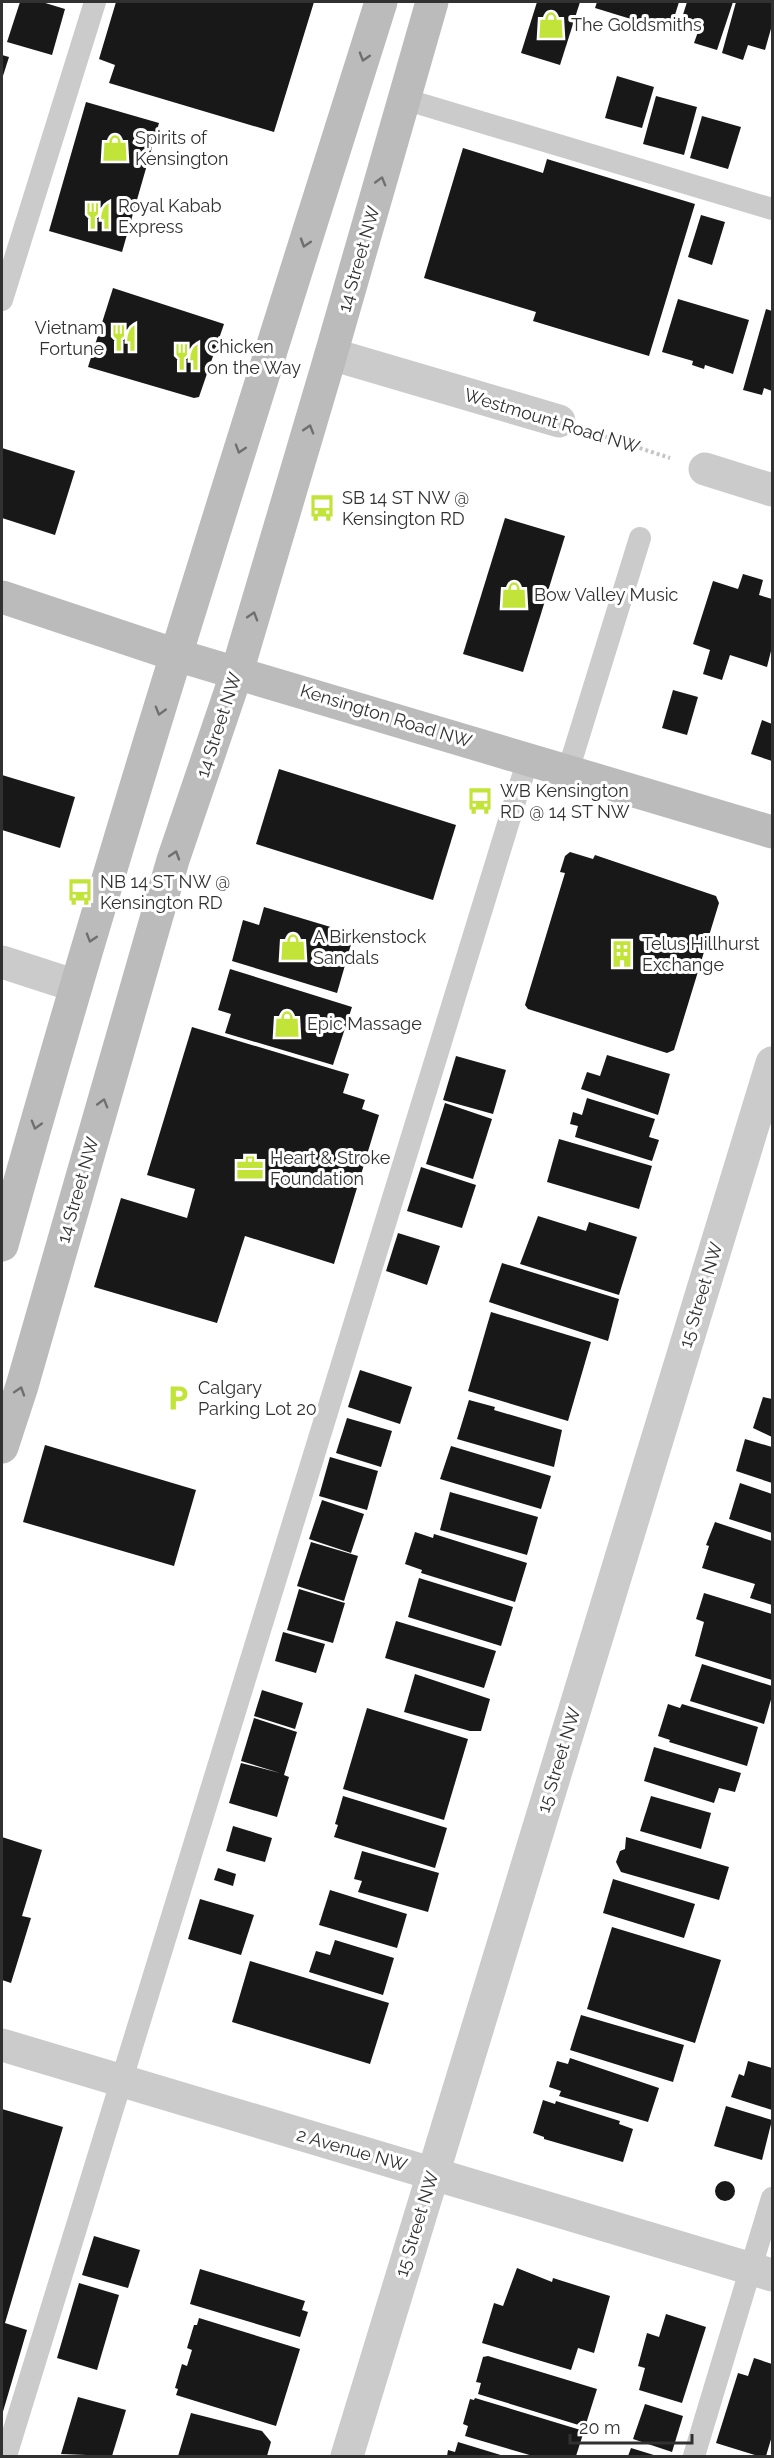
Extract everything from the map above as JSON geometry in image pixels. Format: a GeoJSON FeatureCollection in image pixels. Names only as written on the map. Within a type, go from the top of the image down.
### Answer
{"type":"FeatureCollection","features":[{"type":"Feature","properties":{"kind":"main road"},"geometry":{"type":"LineString","coordinates":[[2,1245],[76,986],[381,2]]}},
{"type":"Feature","properties":{"kind":"main road","name":"14 Street NW"},"geometry":{"type":"LineString","coordinates":[[2,1447],[22,1386],[173,860],[237,672],[332,354],[432,2]]}},
{"type":"Feature","properties":{"kind":"main road","name":"Kensington Road NW"},"geometry":{"type":"LineString","coordinates":[[2,597],[177,655],[772,832]]}},
{"type":"Feature","properties":{"kind":"street","name":"Westmount Road NW"},"geometry":{"type":"LineString","coordinates":[[332,354],[559,421]]}},
{"type":"Feature","properties":{"kind":"street"},"geometry":{"type":"LineString","coordinates":[[705,469],[772,490]]}},
{"type":"Feature","properties":{"kind":"street"},"geometry":{"type":"LineString","coordinates":[[2,962],[76,986]]}},
{"type":"Feature","properties":{"kind":"street","name":"15 Street NW"},"geometry":{"type":"LineString","coordinates":[[347,2457],[772,1063]]}},
{"type":"Feature","properties":{"kind":"street","name":"2 Avenue NW"},"geometry":{"type":"LineString","coordinates":[[2,2045],[762,2272]]}},
{"type":"Feature","properties":{"kind":"lane"},"geometry":{"type":"LineString","coordinates":[[2,300],[95,2]]}},
{"type":"Feature","properties":{"kind":"lane"},"geometry":{"type":"LineString","coordinates":[[404,99],[772,209]]}},
{"type":"Feature","properties":{"kind":"lane"},"geometry":{"type":"LineString","coordinates":[[568,771],[640,538]]}},
{"type":"Feature","properties":{"kind":"lane"},"geometry":{"type":"LineString","coordinates":[[6,2457],[528,759]]}},
{"type":"Feature","properties":{"kind":"lane"},"geometry":{"type":"LineString","coordinates":[[694,2457],[762,2272],[772,2198]]}},
{"type":"Feature","properties":{"kind":"path","name":"Westmount Road NW"},"geometry":{"type":"LineString","coordinates":[[559,421],[705,469]]}},
{"type":"Feature","properties":{"kind":"building"},"geometry":{"type":"Polygon","coordinates":[[[20,2],[42,2],[65,9],[52,55],[7,42],[20,2]]]}},
{"type":"Feature","properties":{"kind":"building"},"geometry":{"type":"Polygon","coordinates":[[[116,2],[314,2],[274,132],[109,83],[115,65],[99,59],[116,2]]]}},
{"type":"Feature","properties":{"kind":"building","name":"The Goldsmiths"},"geometry":{"type":"Polygon","coordinates":[[[537,2],[580,2],[560,65],[521,53],[537,2]]]}},
{"type":"Feature","properties":{"kind":"building"},"geometry":{"type":"Polygon","coordinates":[[[597,2],[679,2],[670,31],[595,8],[597,2]]]}},
{"type":"Feature","properties":{"kind":"building"},"geometry":{"type":"Polygon","coordinates":[[[687,2],[733,2],[717,50],[694,43],[699,29],[680,24],[687,2]]]}},
{"type":"Feature","properties":{"kind":"building"},"geometry":{"type":"Polygon","coordinates":[[[736,2],[772,2],[772,25],[765,50],[748,45],[743,60],[722,53],[736,2]]]}},
{"type":"Feature","properties":{"kind":"building"},"geometry":{"type":"Polygon","coordinates":[[[2,55],[9,57],[2,79],[2,55]]]}},
{"type":"Feature","properties":{"kind":"building"},"geometry":{"type":"Polygon","coordinates":[[[617,76],[654,87],[642,128],[605,118],[617,76]]]}},
{"type":"Feature","properties":{"kind":"building"},"geometry":{"type":"Polygon","coordinates":[[[656,96],[697,107],[684,155],[643,144],[656,96]]]}},
{"type":"Feature","properties":{"kind":"building"},"geometry":{"type":"Polygon","coordinates":[[[86,102],[159,123],[122,252],[49,231],[86,102]]]}},
{"type":"Feature","properties":{"kind":"building"},"geometry":{"type":"Polygon","coordinates":[[[702,116],[741,127],[728,169],[690,158],[702,116]]]}},
{"type":"Feature","properties":{"kind":"building"},"geometry":{"type":"Polygon","coordinates":[[[463,148],[543,173],[547,159],[695,204],[649,356],[533,321],[536,312],[424,278],[463,148]]]}},
{"type":"Feature","properties":{"kind":"building"},"geometry":{"type":"Polygon","coordinates":[[[701,215],[725,222],[712,265],[688,257],[701,215]]]}},
{"type":"Feature","properties":{"kind":"building"},"geometry":{"type":"Polygon","coordinates":[[[113,288],[224,324],[199,397],[194,398],[88,367],[113,288]]]}},
{"type":"Feature","properties":{"kind":"building"},"geometry":{"type":"Polygon","coordinates":[[[678,299],[749,320],[733,374],[705,365],[704,369],[692,365],[693,361],[662,352],[678,299]]]}},
{"type":"Feature","properties":{"kind":"building"},"geometry":{"type":"Polygon","coordinates":[[[766,309],[772,311],[772,391],[764,388],[762,395],[743,390],[766,309]]]}},
{"type":"Feature","properties":{"kind":"building"},"geometry":{"type":"Polygon","coordinates":[[[2,448],[75,471],[55,535],[2,518],[2,448]]]}},
{"type":"Feature","properties":{"kind":"building","name":"Bow Valley Music"},"geometry":{"type":"Polygon","coordinates":[[[505,518],[565,536],[523,672],[463,654],[505,518]]]}},
{"type":"Feature","properties":{"kind":"building"},"geometry":{"type":"Polygon","coordinates":[[[743,574],[763,580],[759,595],[772,599],[772,647],[767,667],[730,655],[722,680],[703,674],[710,650],[693,644],[713,581],[738,589],[743,574]]]}},
{"type":"Feature","properties":{"kind":"building"},"geometry":{"type":"Polygon","coordinates":[[[673,690],[698,697],[687,735],[662,728],[673,690]]]}},
{"type":"Feature","properties":{"kind":"building"},"geometry":{"type":"Polygon","coordinates":[[[762,720],[772,724],[772,761],[751,754],[762,720]]]}},
{"type":"Feature","properties":{"kind":"building"},"geometry":{"type":"Polygon","coordinates":[[[279,769],[456,825],[433,900],[256,844],[279,769]]]}},
{"type":"Feature","properties":{"kind":"building"},"geometry":{"type":"Polygon","coordinates":[[[2,775],[75,797],[60,848],[2,830],[2,775]]]}},
{"type":"Feature","properties":{"kind":"building","name":"Telus Hillhurst Exchange"},"geometry":{"type":"Polygon","coordinates":[[[570,852],[593,859],[595,855],[716,896],[719,903],[674,1050],[667,1053],[528,1009],[525,1005],[565,873],[560,872],[565,856],[570,852]]]}},
{"type":"Feature","properties":{"kind":"building","name":"A Birkenstock Sandals"},"geometry":{"type":"Polygon","coordinates":[[[264,907],[354,934],[337,993],[232,961],[243,920],[259,925],[264,907]]]}},
{"type":"Feature","properties":{"kind":"building","name":"Epic Massage"},"geometry":{"type":"Polygon","coordinates":[[[230,969],[352,1007],[333,1065],[225,1033],[231,1014],[218,1010],[230,969]]]}},
{"type":"Feature","properties":{"kind":"building"},"geometry":{"type":"Polygon","coordinates":[[[192,1027],[349,1074],[343,1093],[365,1100],[362,1109],[379,1115],[334,1264],[245,1236],[217,1323],[94,1287],[121,1198],[187,1218],[195,1189],[147,1175],[192,1027]]]}},
{"type":"Feature","properties":{"kind":"building"},"geometry":{"type":"Polygon","coordinates":[[[607,1055],[670,1074],[658,1115],[581,1089],[587,1072],[600,1076],[607,1055]]]}},
{"type":"Feature","properties":{"kind":"building"},"geometry":{"type":"Polygon","coordinates":[[[456,1056],[506,1070],[493,1114],[443,1100],[456,1056]]]}},
{"type":"Feature","properties":{"kind":"building"},"geometry":{"type":"Polygon","coordinates":[[[587,1098],[655,1119],[649,1137],[659,1140],[652,1161],[575,1137],[578,1126],[570,1124],[573,1112],[582,1115],[587,1098]]]}},
{"type":"Feature","properties":{"kind":"building"},"geometry":{"type":"Polygon","coordinates":[[[445,1103],[492,1119],[473,1179],[426,1164],[445,1103]]]}},
{"type":"Feature","properties":{"kind":"building"},"geometry":{"type":"Polygon","coordinates":[[[559,1139],[652,1166],[639,1209],[547,1182],[559,1139]]]}},
{"type":"Feature","properties":{"kind":"building"},"geometry":{"type":"Polygon","coordinates":[[[421,1167],[476,1185],[462,1228],[407,1211],[421,1167]]]}},
{"type":"Feature","properties":{"kind":"building"},"geometry":{"type":"Polygon","coordinates":[[[538,1216],[586,1231],[589,1222],[637,1237],[619,1295],[520,1264],[538,1216]]]}},
{"type":"Feature","properties":{"kind":"building"},"geometry":{"type":"Polygon","coordinates":[[[398,1233],[440,1246],[427,1285],[386,1271],[398,1233]]]}},
{"type":"Feature","properties":{"kind":"building"},"geometry":{"type":"Polygon","coordinates":[[[502,1263],[619,1299],[608,1341],[489,1302],[502,1263]]]}},
{"type":"Feature","properties":{"kind":"building"},"geometry":{"type":"Polygon","coordinates":[[[491,1312],[591,1342],[568,1421],[468,1391],[491,1312]]]}},
{"type":"Feature","properties":{"kind":"building"},"geometry":{"type":"Polygon","coordinates":[[[360,1370],[412,1387],[400,1424],[348,1407],[360,1370]]]}},
{"type":"Feature","properties":{"kind":"building"},"geometry":{"type":"Polygon","coordinates":[[[763,1397],[772,1399],[772,1437],[753,1428],[763,1397]]]}},
{"type":"Feature","properties":{"kind":"building"},"geometry":{"type":"Polygon","coordinates":[[[469,1400],[495,1407],[494,1410],[562,1430],[554,1467],[457,1439],[469,1400]]]}},
{"type":"Feature","properties":{"kind":"building"},"geometry":{"type":"Polygon","coordinates":[[[347,1418],[392,1431],[381,1467],[336,1453],[347,1418]]]}},
{"type":"Feature","properties":{"kind":"building"},"geometry":{"type":"Polygon","coordinates":[[[745,1439],[772,1447],[772,1483],[736,1471],[745,1439]]]}},
{"type":"Feature","properties":{"kind":"building"},"geometry":{"type":"Polygon","coordinates":[[[45,1445],[196,1490],[174,1566],[23,1522],[45,1445]]]}},
{"type":"Feature","properties":{"kind":"building"},"geometry":{"type":"Polygon","coordinates":[[[451,1446],[551,1476],[541,1509],[440,1479],[451,1446]]]}},
{"type":"Feature","properties":{"kind":"building"},"geometry":{"type":"Polygon","coordinates":[[[330,1457],[378,1471],[367,1510],[319,1496],[330,1457]]]}},
{"type":"Feature","properties":{"kind":"building"},"geometry":{"type":"Polygon","coordinates":[[[740,1483],[772,1494],[772,1533],[729,1519],[740,1483]]]}},
{"type":"Feature","properties":{"kind":"building"},"geometry":{"type":"Polygon","coordinates":[[[450,1492],[538,1517],[527,1555],[440,1530],[450,1492]]]}},
{"type":"Feature","properties":{"kind":"building"},"geometry":{"type":"Polygon","coordinates":[[[322,1500],[364,1514],[351,1553],[309,1539],[322,1500]]]}},
{"type":"Feature","properties":{"kind":"building"},"geometry":{"type":"Polygon","coordinates":[[[715,1522],[772,1541],[772,1605],[750,1598],[755,1584],[702,1568],[709,1546],[706,1545],[715,1522]]]}},
{"type":"Feature","properties":{"kind":"building"},"geometry":{"type":"Polygon","coordinates":[[[415,1532],[433,1538],[434,1534],[527,1563],[515,1602],[421,1573],[422,1570],[405,1564],[415,1532]]]}},
{"type":"Feature","properties":{"kind":"building"},"geometry":{"type":"Polygon","coordinates":[[[311,1542],[358,1556],[344,1601],[297,1586],[311,1542]]]}},
{"type":"Feature","properties":{"kind":"building"},"geometry":{"type":"Polygon","coordinates":[[[419,1578],[513,1607],[501,1646],[408,1617],[419,1578]]]}},
{"type":"Feature","properties":{"kind":"building"},"geometry":{"type":"Polygon","coordinates":[[[299,1589],[345,1603],[333,1643],[287,1630],[299,1589]]]}},
{"type":"Feature","properties":{"kind":"building"},"geometry":{"type":"Polygon","coordinates":[[[704,1593],[772,1614],[772,1680],[695,1656],[704,1622],[696,1619],[704,1593]]]}},
{"type":"Feature","properties":{"kind":"building"},"geometry":{"type":"Polygon","coordinates":[[[396,1621],[496,1651],[484,1688],[385,1658],[396,1621]]]}},
{"type":"Feature","properties":{"kind":"building"},"geometry":{"type":"Polygon","coordinates":[[[283,1632],[325,1644],[316,1673],[275,1661],[283,1632]]]}},
{"type":"Feature","properties":{"kind":"building"},"geometry":{"type":"Polygon","coordinates":[[[702,1664],[772,1686],[772,1696],[764,1724],[690,1701],[702,1664]]]}},
{"type":"Feature","properties":{"kind":"building"},"geometry":{"type":"Polygon","coordinates":[[[415,1674],[490,1699],[481,1731],[470,1731],[404,1712],[415,1674]]]}},
{"type":"Feature","properties":{"kind":"building"},"geometry":{"type":"Polygon","coordinates":[[[262,1690],[303,1703],[295,1729],[254,1716],[262,1690]]]}},
{"type":"Feature","properties":{"kind":"building"},"geometry":{"type":"Polygon","coordinates":[[[668,1704],[680,1708],[682,1704],[758,1727],[747,1766],[669,1742],[670,1740],[658,1736],[668,1704]]]}},
{"type":"Feature","properties":{"kind":"building"},"geometry":{"type":"Polygon","coordinates":[[[367,1708],[468,1739],[444,1820],[343,1789],[367,1708]]]}},
{"type":"Feature","properties":{"kind":"building"},"geometry":{"type":"Polygon","coordinates":[[[254,1718],[297,1732],[284,1775],[289,1777],[277,1817],[229,1803],[241,1763],[280,1773],[241,1761],[254,1718]]]}},
{"type":"Feature","properties":{"kind":"building"},"geometry":{"type":"Polygon","coordinates":[[[654,1747],[741,1773],[735,1792],[719,1788],[714,1803],[644,1781],[654,1747]]]}},
{"type":"Feature","properties":{"kind":"building"},"geometry":{"type":"Polygon","coordinates":[[[343,1796],[447,1828],[435,1868],[334,1837],[338,1825],[335,1824],[343,1796]]]}},
{"type":"Feature","properties":{"kind":"building"},"geometry":{"type":"Polygon","coordinates":[[[651,1796],[711,1813],[701,1849],[640,1831],[651,1796]]]}},
{"type":"Feature","properties":{"kind":"building"},"geometry":{"type":"Polygon","coordinates":[[[233,1826],[272,1838],[265,1862],[226,1851],[233,1826]]]}},
{"type":"Feature","properties":{"kind":"building"},"geometry":{"type":"Polygon","coordinates":[[[2,1837],[42,1850],[22,1916],[31,1918],[11,1983],[2,1980],[2,1837]]]}},
{"type":"Feature","properties":{"kind":"building"},"geometry":{"type":"Polygon","coordinates":[[[626,1837],[729,1867],[719,1900],[621,1872],[616,1862],[620,1851],[625,1849],[626,1837]]]}},
{"type":"Feature","properties":{"kind":"building"},"geometry":{"type":"Polygon","coordinates":[[[362,1851],[439,1873],[428,1912],[358,1892],[362,1881],[354,1879],[362,1851]]]}},
{"type":"Feature","properties":{"kind":"building"},"geometry":{"type":"Polygon","coordinates":[[[218,1868],[236,1874],[233,1886],[214,1880],[218,1868]]]}},
{"type":"Feature","properties":{"kind":"building"},"geometry":{"type":"Polygon","coordinates":[[[613,1879],[695,1904],[684,1938],[603,1913],[613,1879]]]}},
{"type":"Feature","properties":{"kind":"building"},"geometry":{"type":"Polygon","coordinates":[[[330,1890],[407,1914],[397,1948],[319,1925],[330,1890]]]}},
{"type":"Feature","properties":{"kind":"building"},"geometry":{"type":"Polygon","coordinates":[[[200,1899],[254,1915],[241,1955],[188,1939],[200,1899]]]}},
{"type":"Feature","properties":{"kind":"building"},"geometry":{"type":"Polygon","coordinates":[[[612,1927],[721,1960],[695,2043],[587,2009],[612,1927]]]}},
{"type":"Feature","properties":{"kind":"building"},"geometry":{"type":"Polygon","coordinates":[[[335,1940],[394,1958],[383,1995],[309,1972],[316,1951],[330,1955],[335,1940]]]}},
{"type":"Feature","properties":{"kind":"building"},"geometry":{"type":"Polygon","coordinates":[[[250,1961],[389,2003],[370,2064],[232,2022],[250,1961]]]}},
{"type":"Feature","properties":{"kind":"building"},"geometry":{"type":"Polygon","coordinates":[[[581,2015],[684,2045],[673,2082],[570,2050],[581,2015]]]}},
{"type":"Feature","properties":{"kind":"building"},"geometry":{"type":"Polygon","coordinates":[[[570,2058],[659,2088],[648,2122],[559,2096],[561,2091],[549,2087],[557,2061],[568,2064],[570,2058]]]}},
{"type":"Feature","properties":{"kind":"building"},"geometry":{"type":"Polygon","coordinates":[[[748,2061],[772,2068],[772,2110],[731,2097],[739,2074],[744,2076],[748,2061]]]}},
{"type":"Feature","properties":{"kind":"building"},"geometry":{"type":"Polygon","coordinates":[[[543,2100],[555,2104],[556,2101],[620,2121],[619,2124],[633,2129],[623,2162],[544,2139],[533,2133],[543,2100]]]}},
{"type":"Feature","properties":{"kind":"building"},"geometry":{"type":"Polygon","coordinates":[[[726,2106],[772,2120],[762,2160],[714,2146],[726,2106]]]}},
{"type":"Feature","properties":{"kind":"building"},"geometry":{"type":"Polygon","coordinates":[[[2,2109],[63,2127],[5,2323],[27,2330],[2,2415],[2,2109]]]}},
{"type":"Feature","properties":{"kind":"building"},"geometry":{"type":"Polygon","coordinates":[[[725,2181],[732,2184],[735,2191],[732,2198],[725,2201],[718,2198],[715,2191],[718,2184],[725,2181]]]}},
{"type":"Feature","properties":{"kind":"building"},"geometry":{"type":"Polygon","coordinates":[[[94,2236],[140,2250],[128,2288],[82,2275],[94,2236]]]}},
{"type":"Feature","properties":{"kind":"building"},"geometry":{"type":"Polygon","coordinates":[[[517,2268],[552,2282],[553,2278],[610,2296],[594,2353],[578,2348],[571,2370],[482,2343],[494,2303],[503,2306],[517,2268]]]}},
{"type":"Feature","properties":{"kind":"building"},"geometry":{"type":"Polygon","coordinates":[[[200,2269],[305,2301],[302,2310],[308,2312],[300,2337],[190,2304],[200,2269]]]}},
{"type":"Feature","properties":{"kind":"building"},"geometry":{"type":"Polygon","coordinates":[[[79,2283],[119,2295],[97,2370],[57,2358],[79,2283]]]}},
{"type":"Feature","properties":{"kind":"building"},"geometry":{"type":"Polygon","coordinates":[[[666,2314],[706,2327],[682,2403],[639,2390],[645,2368],[638,2366],[647,2333],[659,2337],[666,2314]]]}},
{"type":"Feature","properties":{"kind":"building"},"geometry":{"type":"Polygon","coordinates":[[[199,2318],[300,2349],[276,2426],[176,2395],[178,2389],[175,2388],[182,2364],[187,2366],[192,2350],[187,2348],[194,2325],[197,2325],[199,2318]]]}},
{"type":"Feature","properties":{"kind":"building"},"geometry":{"type":"Polygon","coordinates":[[[488,2356],[597,2389],[585,2427],[478,2394],[481,2383],[476,2382],[483,2357],[488,2356]]]}},
{"type":"Feature","properties":{"kind":"building"},"geometry":{"type":"Polygon","coordinates":[[[754,2358],[772,2364],[772,2436],[766,2456],[758,2456],[716,2443],[738,2373],[748,2376],[754,2358]]]}},
{"type":"Feature","properties":{"kind":"building"},"geometry":{"type":"Polygon","coordinates":[[[78,2397],[126,2410],[112,2456],[61,2454],[78,2397]]]}},
{"type":"Feature","properties":{"kind":"building"},"geometry":{"type":"Polygon","coordinates":[[[475,2398],[584,2431],[576,2456],[533,2456],[465,2436],[468,2426],[463,2424],[470,2399],[475,2398]]]}},
{"type":"Feature","properties":{"kind":"building"},"geometry":{"type":"Polygon","coordinates":[[[645,2404],[683,2416],[672,2452],[633,2439],[645,2404]]]}},
{"type":"Feature","properties":{"kind":"building"},"geometry":{"type":"Polygon","coordinates":[[[191,2413],[262,2431],[271,2442],[267,2456],[178,2456],[191,2413]]]}},
{"type":"Feature","properties":{"kind":"building"},"geometry":{"type":"Polygon","coordinates":[[[458,2442],[504,2456],[447,2456],[448,2450],[455,2452],[458,2442]]]}},
{"type":"Feature","properties":{"kind":"building"},"geometry":{"type":"Polygon","coordinates":[[[631,2448],[657,2456],[628,2456],[631,2448]]]}},
{"type":"Feature","properties":{"kind":"place","name":"The Goldsmiths"},"geometry":{"type":"Point","coordinates":[551,25]}},
{"type":"Feature","properties":{"kind":"place","name":"Spirits of Kensington"},"geometry":{"type":"Point","coordinates":[115,148]}},
{"type":"Feature","properties":{"kind":"place","name":"Royal Kabab Express"},"geometry":{"type":"Point","coordinates":[98,216]}},
{"type":"Feature","properties":{"kind":"place","name":"Vietnam Fortune"},"geometry":{"type":"Point","coordinates":[124,338]}},
{"type":"Feature","properties":{"kind":"place","name":"Chicken on the Way"},"geometry":{"type":"Point","coordinates":[187,357]}},
{"type":"Feature","properties":{"kind":"place","name":"SB 14 ST NW @ Kensington RD"},"geometry":{"type":"Point","coordinates":[322,508]}},
{"type":"Feature","properties":{"kind":"place","name":"Bow Valley Music"},"geometry":{"type":"Point","coordinates":[514,595]}},
{"type":"Feature","properties":{"kind":"place","name":"WB Kensington RD @ 14 ST NW"},"geometry":{"type":"Point","coordinates":[480,801]}},
{"type":"Feature","properties":{"kind":"place","name":"NB 14 ST NW @ Kensington RD"},"geometry":{"type":"Point","coordinates":[80,892]}},
{"type":"Feature","properties":{"kind":"place","name":"A Birkenstock Sandals"},"geometry":{"type":"Point","coordinates":[293,947]}},
{"type":"Feature","properties":{"kind":"place","name":"Telus Hillhurst Exchange"},"geometry":{"type":"Point","coordinates":[622,954]}},
{"type":"Feature","properties":{"kind":"place","name":"Epic Massage"},"geometry":{"type":"Point","coordinates":[287,1024]}},
{"type":"Feature","properties":{"kind":"place","name":"Heart & Stroke Foundation"},"geometry":{"type":"Point","coordinates":[250,1168]}},
{"type":"Feature","properties":{"kind":"place","name":"Calgary Parking Lot 20"},"geometry":{"type":"Point","coordinates":[178,1398]}}]}
